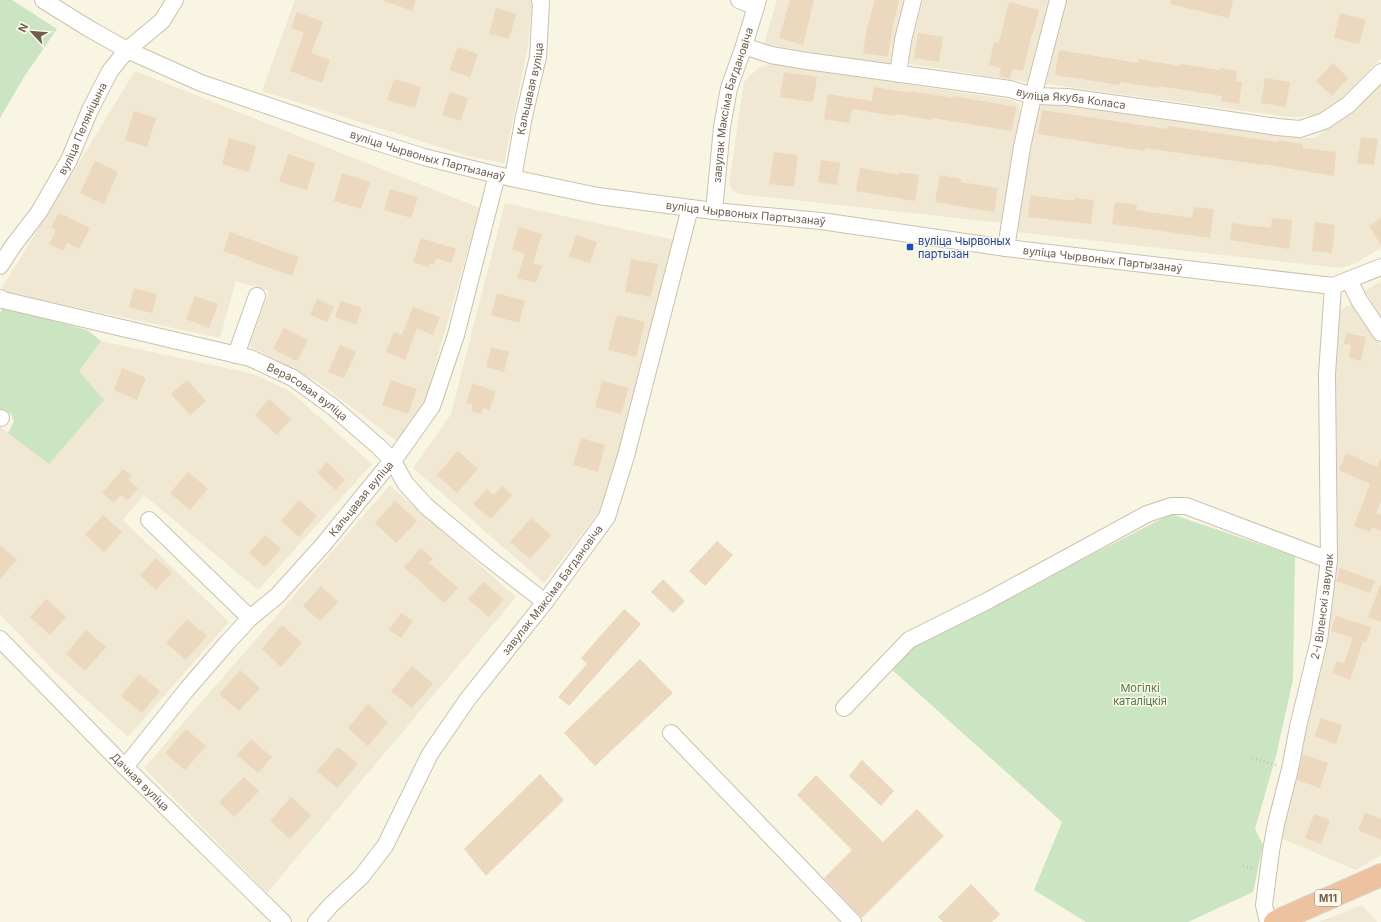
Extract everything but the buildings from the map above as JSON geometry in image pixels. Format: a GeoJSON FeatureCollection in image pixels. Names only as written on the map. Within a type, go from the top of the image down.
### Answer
{"type":"FeatureCollection","features":[{"type":"Feature","properties":{"kind":"highway","name":"М11"},"geometry":{"type":"LineString","coordinates":[[1275,922],[1381,874]]}},
{"type":"Feature","properties":{"kind":"street","name":"вуліца Чырвоных Партызанаў"},"geometry":{"type":"LineString","coordinates":[[43,0],[127,50],[201,83],[424,157],[497,175],[598,196],[714,211],[821,221],[1006,248],[1333,286],[1381,267]]}},
{"type":"Feature","properties":{"kind":"street","name":"вуліца Пеляніцына"},"geometry":{"type":"LineString","coordinates":[[0,266],[39,212],[69,160],[90,110],[110,71],[127,50],[162,21],[175,0]]}},
{"type":"Feature","properties":{"kind":"street","name":"Кальцавая вуліца"},"geometry":{"type":"LineString","coordinates":[[513,178],[524,116],[538,57],[540,0]]}},
{"type":"Feature","properties":{"kind":"street"},"geometry":{"type":"LineString","coordinates":[[739,0],[757,4]]}},
{"type":"Feature","properties":{"kind":"street"},"geometry":{"type":"LineString","coordinates":[[898,74],[903,40],[914,0]]}},
{"type":"Feature","properties":{"kind":"street"},"geometry":{"type":"LineString","coordinates":[[1006,248],[1022,148],[1033,96],[1058,0]]}},
{"type":"Feature","properties":{"kind":"street","name":"завулак Максіма Багдановіча"},"geometry":{"type":"LineString","coordinates":[[714,211],[722,127],[729,88],[757,4]]}},
{"type":"Feature","properties":{"kind":"street","name":"вуліца Якуба Коласа"},"geometry":{"type":"LineString","coordinates":[[744,46],[771,55],[1010,90],[1033,96],[1067,97],[1190,114],[1276,128],[1300,129],[1324,121],[1348,105],[1381,72]]}},
{"type":"Feature","properties":{"kind":"street","name":"Кальцавая вуліца"},"geometry":{"type":"LineString","coordinates":[[125,767],[188,688],[250,618],[277,596],[323,545],[393,461],[432,406],[456,336],[497,175]]}},
{"type":"Feature","properties":{"kind":"street","name":"завулак Максіма Багдановіча"},"geometry":{"type":"LineString","coordinates":[[316,922],[331,905],[361,877],[386,846],[430,754],[467,700],[544,602],[607,516],[626,456],[690,208]]}},
{"type":"Feature","properties":{"kind":"street"},"geometry":{"type":"LineString","coordinates":[[1349,280],[1359,300],[1381,334]]}},
{"type":"Feature","properties":{"kind":"street","name":"2-і Віленскі завулак"},"geometry":{"type":"LineString","coordinates":[[1268,922],[1264,906],[1271,851],[1298,727],[1320,640],[1329,560],[1326,374],[1333,286]]}},
{"type":"Feature","properties":{"kind":"street"},"geometry":{"type":"LineString","coordinates":[[236,355],[257,296]]}},
{"type":"Feature","properties":{"kind":"street","name":"Верасовая вуліца"},"geometry":{"type":"LineString","coordinates":[[2,299],[250,358],[293,378],[333,407],[379,447],[393,461],[405,483],[426,506],[544,602]]}},
{"type":"Feature","properties":{"kind":"street"},"geometry":{"type":"LineString","coordinates":[[844,708],[909,640],[989,600],[1147,514],[1172,506],[1186,506],[1329,560]]}},
{"type":"Feature","properties":{"kind":"street"},"geometry":{"type":"LineString","coordinates":[[149,520],[250,618]]}},
{"type":"Feature","properties":{"kind":"street","name":"Дачная вуліца"},"geometry":{"type":"LineString","coordinates":[[0,639],[125,767],[283,922]]}},
{"type":"Feature","properties":{"kind":"street"},"geometry":{"type":"LineString","coordinates":[[671,733],[853,922]]}},
{"type":"Feature","properties":{"kind":"path"},"geometry":{"type":"LineString","coordinates":[[1252,758],[1290,769]]}},
{"type":"Feature","properties":{"kind":"shaded area"},"geometry":{"type":"Polygon","coordinates":[[[295,0],[531,0],[532,4],[528,46],[504,163],[468,156],[262,91],[295,0]]]}},
{"type":"Feature","properties":{"kind":"shaded area"},"geometry":{"type":"Polygon","coordinates":[[[777,0],[906,0],[894,57],[891,64],[764,44],[777,0]]]}},
{"type":"Feature","properties":{"kind":"shaded area"},"geometry":{"type":"Polygon","coordinates":[[[923,0],[1050,0],[1027,82],[909,64],[910,48],[923,0]]]}},
{"type":"Feature","properties":{"kind":"shaded area"},"geometry":{"type":"Polygon","coordinates":[[[1066,0],[1381,0],[1381,58],[1339,102],[1325,112],[1309,116],[1289,117],[1046,84],[1066,0]]]}},
{"type":"Feature","properties":{"kind":"shaded area"},"geometry":{"type":"Polygon","coordinates":[[[770,64],[1013,100],[1020,105],[1020,117],[1002,223],[739,194],[732,190],[729,184],[744,82],[758,68],[770,64]]]}},
{"type":"Feature","properties":{"kind":"shaded area"},"geometry":{"type":"Polygon","coordinates":[[[135,71],[480,208],[422,411],[397,441],[319,383],[249,346],[269,291],[236,281],[220,338],[0,291],[135,71]]]}},
{"type":"Feature","properties":{"kind":"shaded area"},"geometry":{"type":"Polygon","coordinates":[[[1381,79],[1381,248],[1356,263],[1340,268],[1016,232],[1035,107],[1042,103],[1301,138],[1315,138],[1344,116],[1381,79]]]}},
{"type":"Feature","properties":{"kind":"shaded area"},"geometry":{"type":"Polygon","coordinates":[[[505,203],[675,240],[605,504],[544,583],[413,468],[451,414],[505,203]]]}},
{"type":"Feature","properties":{"kind":"shaded area"},"geometry":{"type":"Polygon","coordinates":[[[1381,281],[1381,317],[1365,291],[1381,281]]]}},
{"type":"Feature","properties":{"kind":"shaded area"},"geometry":{"type":"Polygon","coordinates":[[[1353,304],[1381,346],[1381,855],[1356,870],[1276,836],[1333,577],[1337,478],[1335,355],[1340,310],[1353,304]]]}},
{"type":"Feature","properties":{"kind":"shaded area"},"geometry":{"type":"Polygon","coordinates":[[[101,341],[254,374],[291,392],[372,464],[258,590],[144,495],[123,520],[229,622],[128,737],[52,669],[0,614],[0,427],[49,463],[79,371],[101,341]]]}},
{"type":"Feature","properties":{"kind":"shaded area"},"geometry":{"type":"Polygon","coordinates":[[[390,485],[516,597],[267,893],[144,768],[390,485]]]}},
{"type":"Feature","properties":{"kind":"shaded area"},"geometry":{"type":"Polygon","coordinates":[[[1362,905],[1377,922],[1319,922],[1362,905]]]}},
{"type":"Feature","properties":{"kind":"green space"},"geometry":{"type":"Polygon","coordinates":[[[0,0],[12,0],[57,29],[24,77],[0,118],[0,0]]]}},
{"type":"Feature","properties":{"kind":"green space"},"geometry":{"type":"Polygon","coordinates":[[[4,307],[87,330],[101,341],[79,371],[104,400],[49,464],[8,433],[14,421],[11,414],[0,409],[0,313],[4,307]]]}},
{"type":"Feature","properties":{"kind":"green space","name":"Могілкі каталіцкія"},"geometry":{"type":"Polygon","coordinates":[[[1171,514],[1295,556],[1293,680],[1276,756],[1255,829],[1263,845],[1253,892],[1188,922],[1086,922],[1034,890],[1062,822],[890,668],[911,647],[1171,514]]]}},
{"type":"Feature","properties":{"kind":"place","name":"вуліца Чырвоных партызан"},"geometry":{"type":"Point","coordinates":[910,247]}}]}
